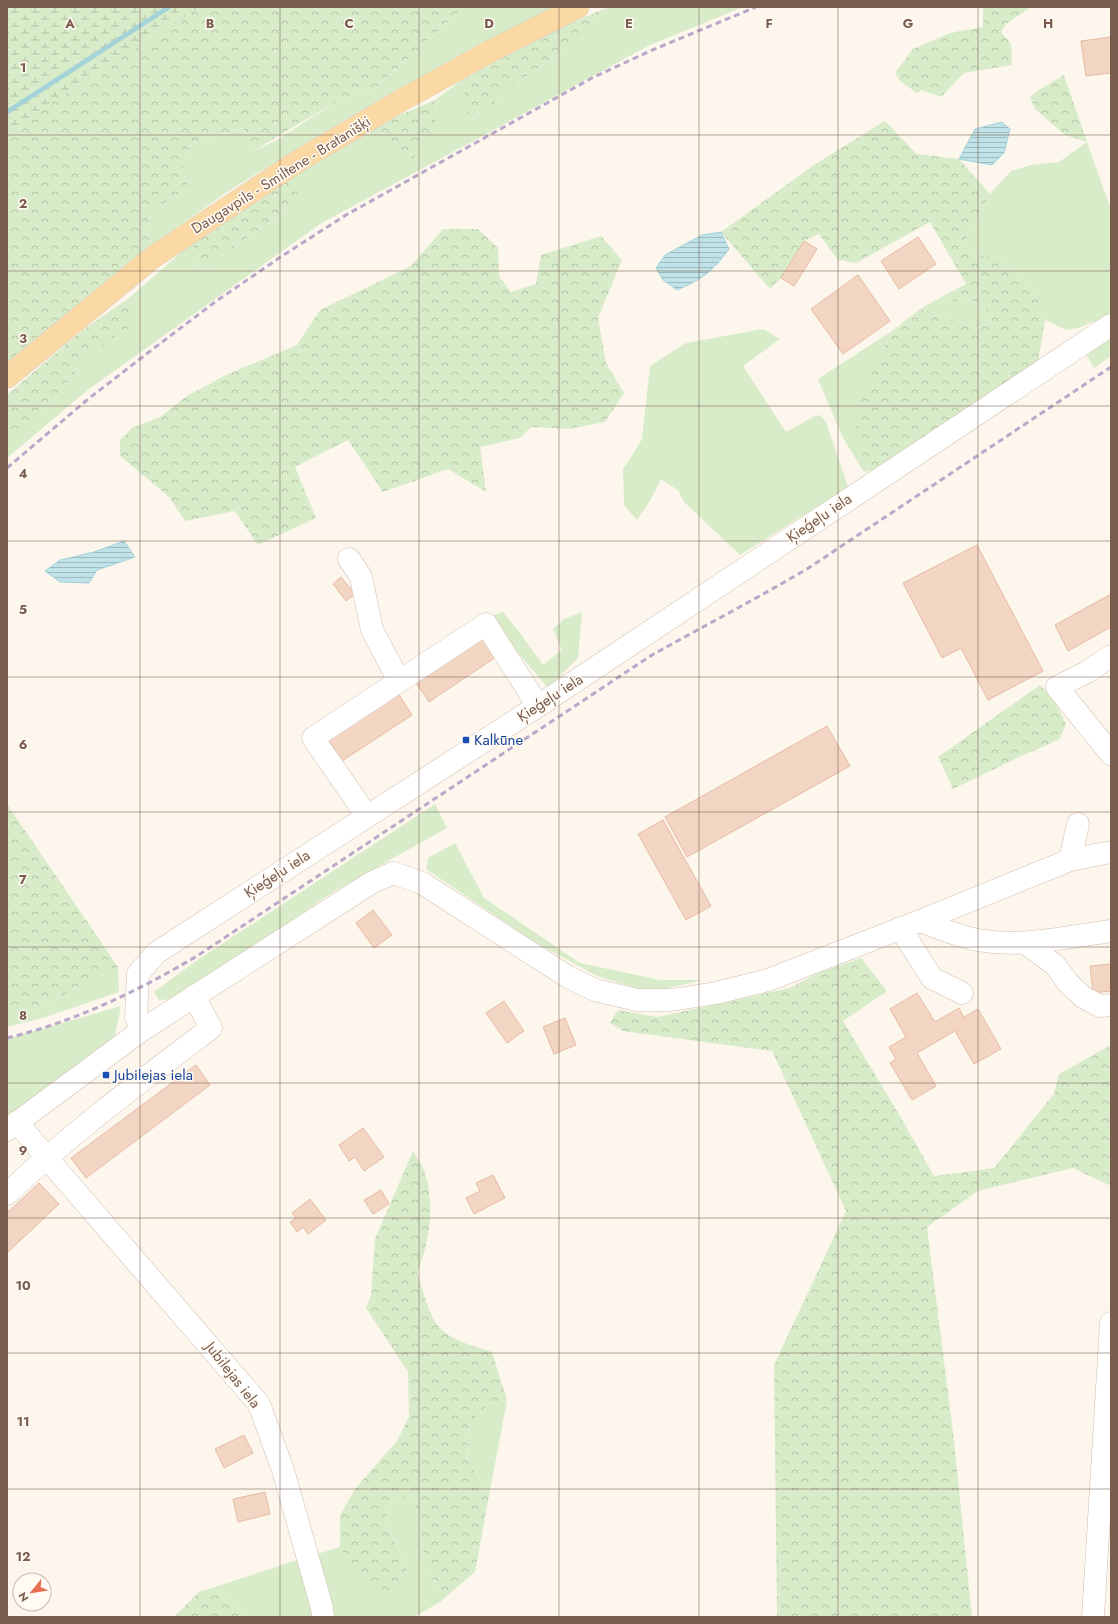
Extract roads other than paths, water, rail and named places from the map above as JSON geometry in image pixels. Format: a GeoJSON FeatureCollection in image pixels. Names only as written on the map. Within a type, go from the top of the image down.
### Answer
{"type":"FeatureCollection","features":[{"type":"Feature","properties":{"kind":"main road","name":"Daugavpils - Smiltene - Bratanišķi"},"geometry":{"type":"LineString","coordinates":[[7,377],[152,258],[295,162],[402,100],[491,51],[578,7]]}},
{"type":"Feature","properties":{"kind":"street","name":"Ķieģeļu iela"},"geometry":{"type":"LineString","coordinates":[[142,1030],[136,1017],[138,974],[156,953],[538,706],[1111,325]]}},
{"type":"Feature","properties":{"kind":"street"},"geometry":{"type":"LineString","coordinates":[[349,559],[360,577],[372,630],[399,681]]}},
{"type":"Feature","properties":{"kind":"street"},"geometry":{"type":"LineString","coordinates":[[367,816],[313,738],[486,624],[538,706]]}},
{"type":"Feature","properties":{"kind":"street"},"geometry":{"type":"LineString","coordinates":[[1111,656],[1087,672],[1057,687],[1111,754]]}},
{"type":"Feature","properties":{"kind":"street"},"geometry":{"type":"LineString","coordinates":[[1070,860],[1078,824]]}},
{"type":"Feature","properties":{"kind":"street"},"geometry":{"type":"LineString","coordinates":[[12,1126],[142,1030],[371,883],[393,873],[422,883],[568,977],[595,990],[637,1000],[679,999],[716,993],[768,980],[1070,860],[1111,852]]}},
{"type":"Feature","properties":{"kind":"street"},"geometry":{"type":"LineString","coordinates":[[920,920],[973,939],[1025,943],[1111,931]]}},
{"type":"Feature","properties":{"kind":"street"},"geometry":{"type":"LineString","coordinates":[[900,928],[932,978],[962,993]]}},
{"type":"Feature","properties":{"kind":"street"},"geometry":{"type":"LineString","coordinates":[[1025,943],[1055,965],[1069,984],[1083,997],[1100,1006],[1111,1005]]}},
{"type":"Feature","properties":{"kind":"street"},"geometry":{"type":"LineString","coordinates":[[7,1194],[46,1157],[110,1104],[211,1028],[194,996]]}},
{"type":"Feature","properties":{"kind":"street","name":"Jubilejas iela"},"geometry":{"type":"LineString","coordinates":[[12,1126],[46,1157],[259,1404],[283,1470],[322,1608],[323,1617]]}},
{"type":"Feature","properties":{"kind":"street"},"geometry":{"type":"LineString","coordinates":[[1093,1617],[1111,1323]]}},
{"type":"Feature","properties":{"kind":"water"},"geometry":{"type":"Polygon","coordinates":[[[1002,122],[1010,129],[1004,153],[992,165],[959,159],[975,129],[1002,122]]]}},
{"type":"Feature","properties":{"kind":"water"},"geometry":{"type":"Polygon","coordinates":[[[721,232],[729,249],[707,274],[677,290],[663,280],[656,268],[665,255],[702,235],[721,232]]]}},
{"type":"Feature","properties":{"kind":"water"},"geometry":{"type":"Polygon","coordinates":[[[124,541],[135,557],[97,570],[89,583],[60,582],[45,571],[60,560],[94,552],[124,541]]]}},
{"type":"Feature","properties":{"kind":"waterway"},"geometry":{"type":"LineString","coordinates":[[7,112],[169,7]]}},
{"type":"Feature","properties":{"kind":"railway"},"geometry":{"type":"LineString","coordinates":[[7,468],[87,400],[215,302],[282,256],[346,215],[592,78],[650,51],[756,7]]}},
{"type":"Feature","properties":{"kind":"railway"},"geometry":{"type":"LineString","coordinates":[[7,1038],[57,1023],[105,1004],[129,993],[197,956],[652,655],[807,569],[1111,367]]}},
{"type":"Feature","properties":{"kind":"place","name":"Kalkūne"},"geometry":{"type":"Point","coordinates":[466,740]}},
{"type":"Feature","properties":{"kind":"place","name":"Jubilejas iela"},"geometry":{"type":"Point","coordinates":[106,1075]}}]}
